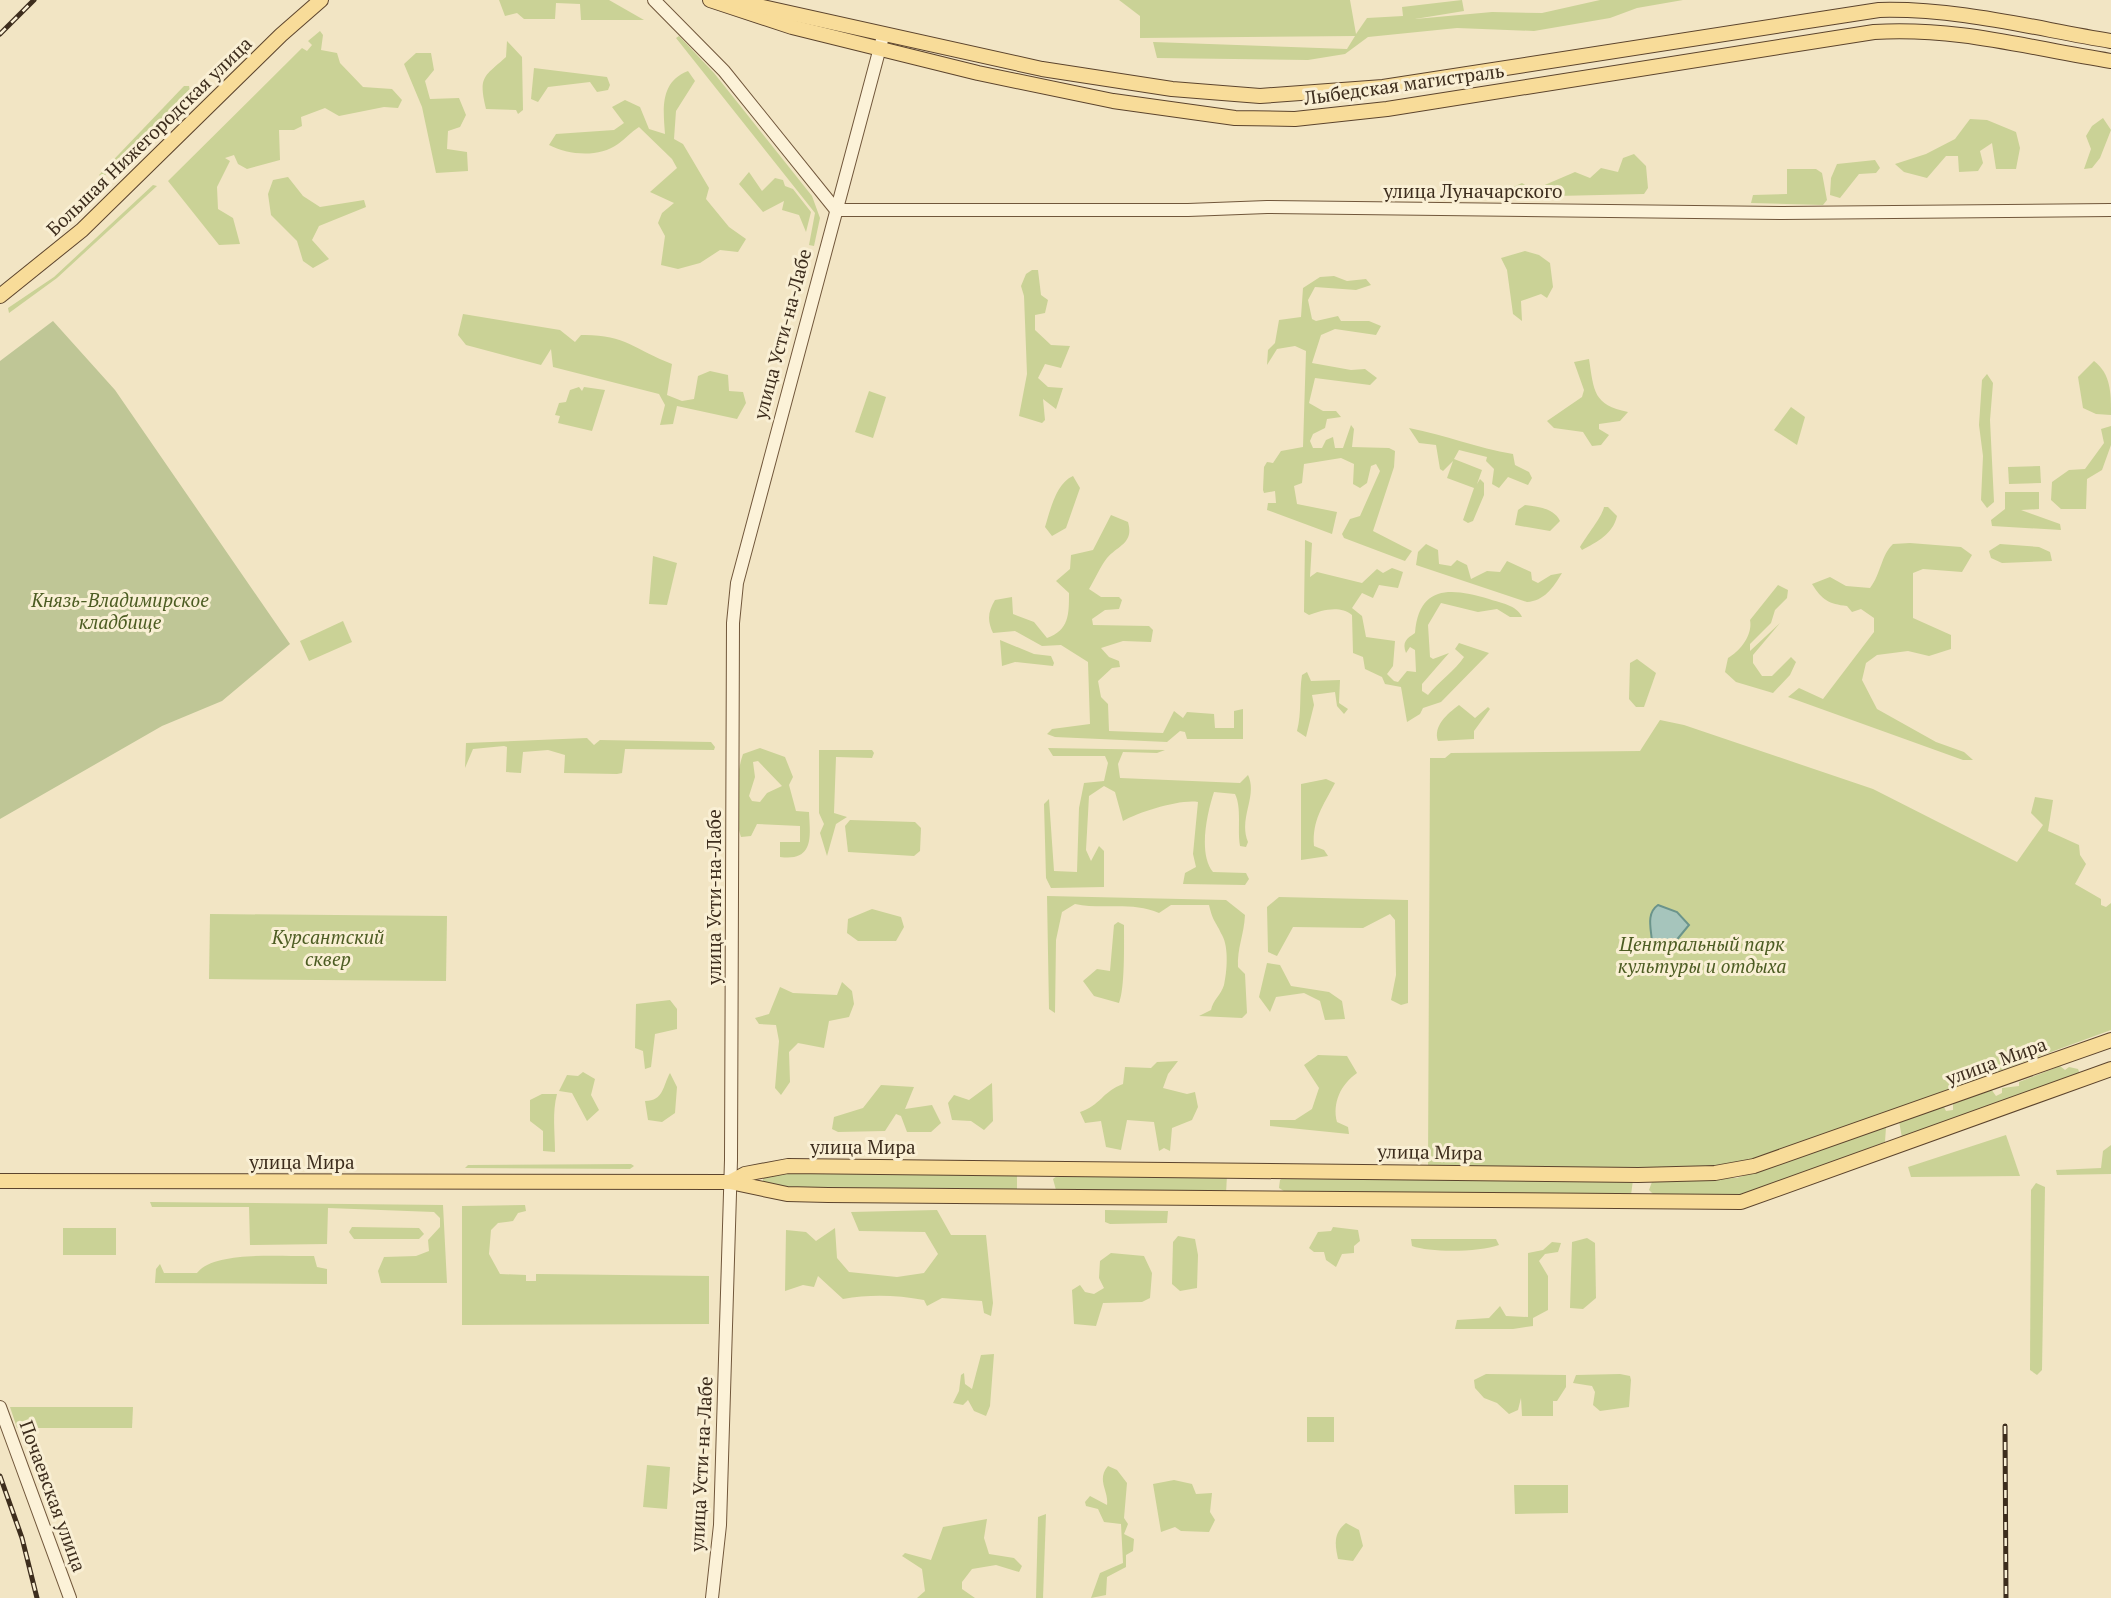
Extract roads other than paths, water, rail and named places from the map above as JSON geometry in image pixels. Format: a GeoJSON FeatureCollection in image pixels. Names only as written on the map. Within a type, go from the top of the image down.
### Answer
{"type":"FeatureCollection","features":[{"type":"Feature","properties":{"kind":"main road","name":"Большая Нижегородская улица"},"geometry":{"type":"LineString","coordinates":[[0,296],[82,230],[281,35],[321,0]]}},
{"type":"Feature","properties":{"kind":"main road"},"geometry":{"type":"LineString","coordinates":[[654,0],[724,71],[835,210]]}},
{"type":"Feature","properties":{"kind":"main road","name":"Лыбедская магистраль"},"geometry":{"type":"LineString","coordinates":[[710,0],[792,27],[882,43],[1199,92],[1260,96],[1383,87],[1878,10],[1942,10],[2111,41]]}},
{"type":"Feature","properties":{"kind":"main road","name":"Лыбедская магистраль"},"geometry":{"type":"LineString","coordinates":[[731,0],[882,43],[1140,106],[1235,118],[1295,119],[1387,109],[1874,32],[1979,35],[2111,61]]}},
{"type":"Feature","properties":{"kind":"main road","name":"улица Усти-на-Лабе"},"geometry":{"type":"LineString","coordinates":[[712,1598],[720,1525],[730,1182],[733,624],[737,583],[882,43]]}},
{"type":"Feature","properties":{"kind":"main road","name":"улица Луначарского"},"geometry":{"type":"LineString","coordinates":[[835,210],[1188,210],[1267,207],[1782,213],[2111,210]]}},
{"type":"Feature","properties":{"kind":"main road","name":"улица Мира"},"geometry":{"type":"LineString","coordinates":[[730,1182],[745,1174],[788,1166],[1638,1175],[1716,1173],[1755,1166],[2111,1040]]}},
{"type":"Feature","properties":{"kind":"main road","name":"улица Мира"},"geometry":{"type":"LineString","coordinates":[[0,1181],[730,1182],[788,1194],[828,1195],[1741,1202],[2111,1069]]}},
{"type":"Feature","properties":{"kind":"main road","name":"Почаевская улица"},"geometry":{"type":"LineString","coordinates":[[0,1407],[70,1598]]}},
{"type":"Feature","properties":{"kind":"water"},"geometry":{"type":"Polygon","coordinates":[[[1658,905],[1677,912],[1689,925],[1675,942],[1657,947],[1652,944],[1650,923],[1652,913],[1658,905]]]}},
{"type":"Feature","properties":{"kind":"railway"},"geometry":{"type":"LineString","coordinates":[[0,34],[34,0]]}},
{"type":"Feature","properties":{"kind":"railway"},"geometry":{"type":"LineString","coordinates":[[2005,1426],[2006,1598]]}},
{"type":"Feature","properties":{"kind":"railway"},"geometry":{"type":"LineString","coordinates":[[0,1476],[22,1538],[37,1598]]}},
{"type":"Feature","properties":{"kind":"park label","name":"Князь-Владимирское кладбище"},"geometry":{"type":"Point","coordinates":[120,611]}},
{"type":"Feature","properties":{"kind":"park label","name":"Курсантский сквер"},"geometry":{"type":"Point","coordinates":[328,948]}},
{"type":"Feature","properties":{"kind":"park label","name":"Центральный парк культуры и отдыха"},"geometry":{"type":"Point","coordinates":[1702,955]}}]}
